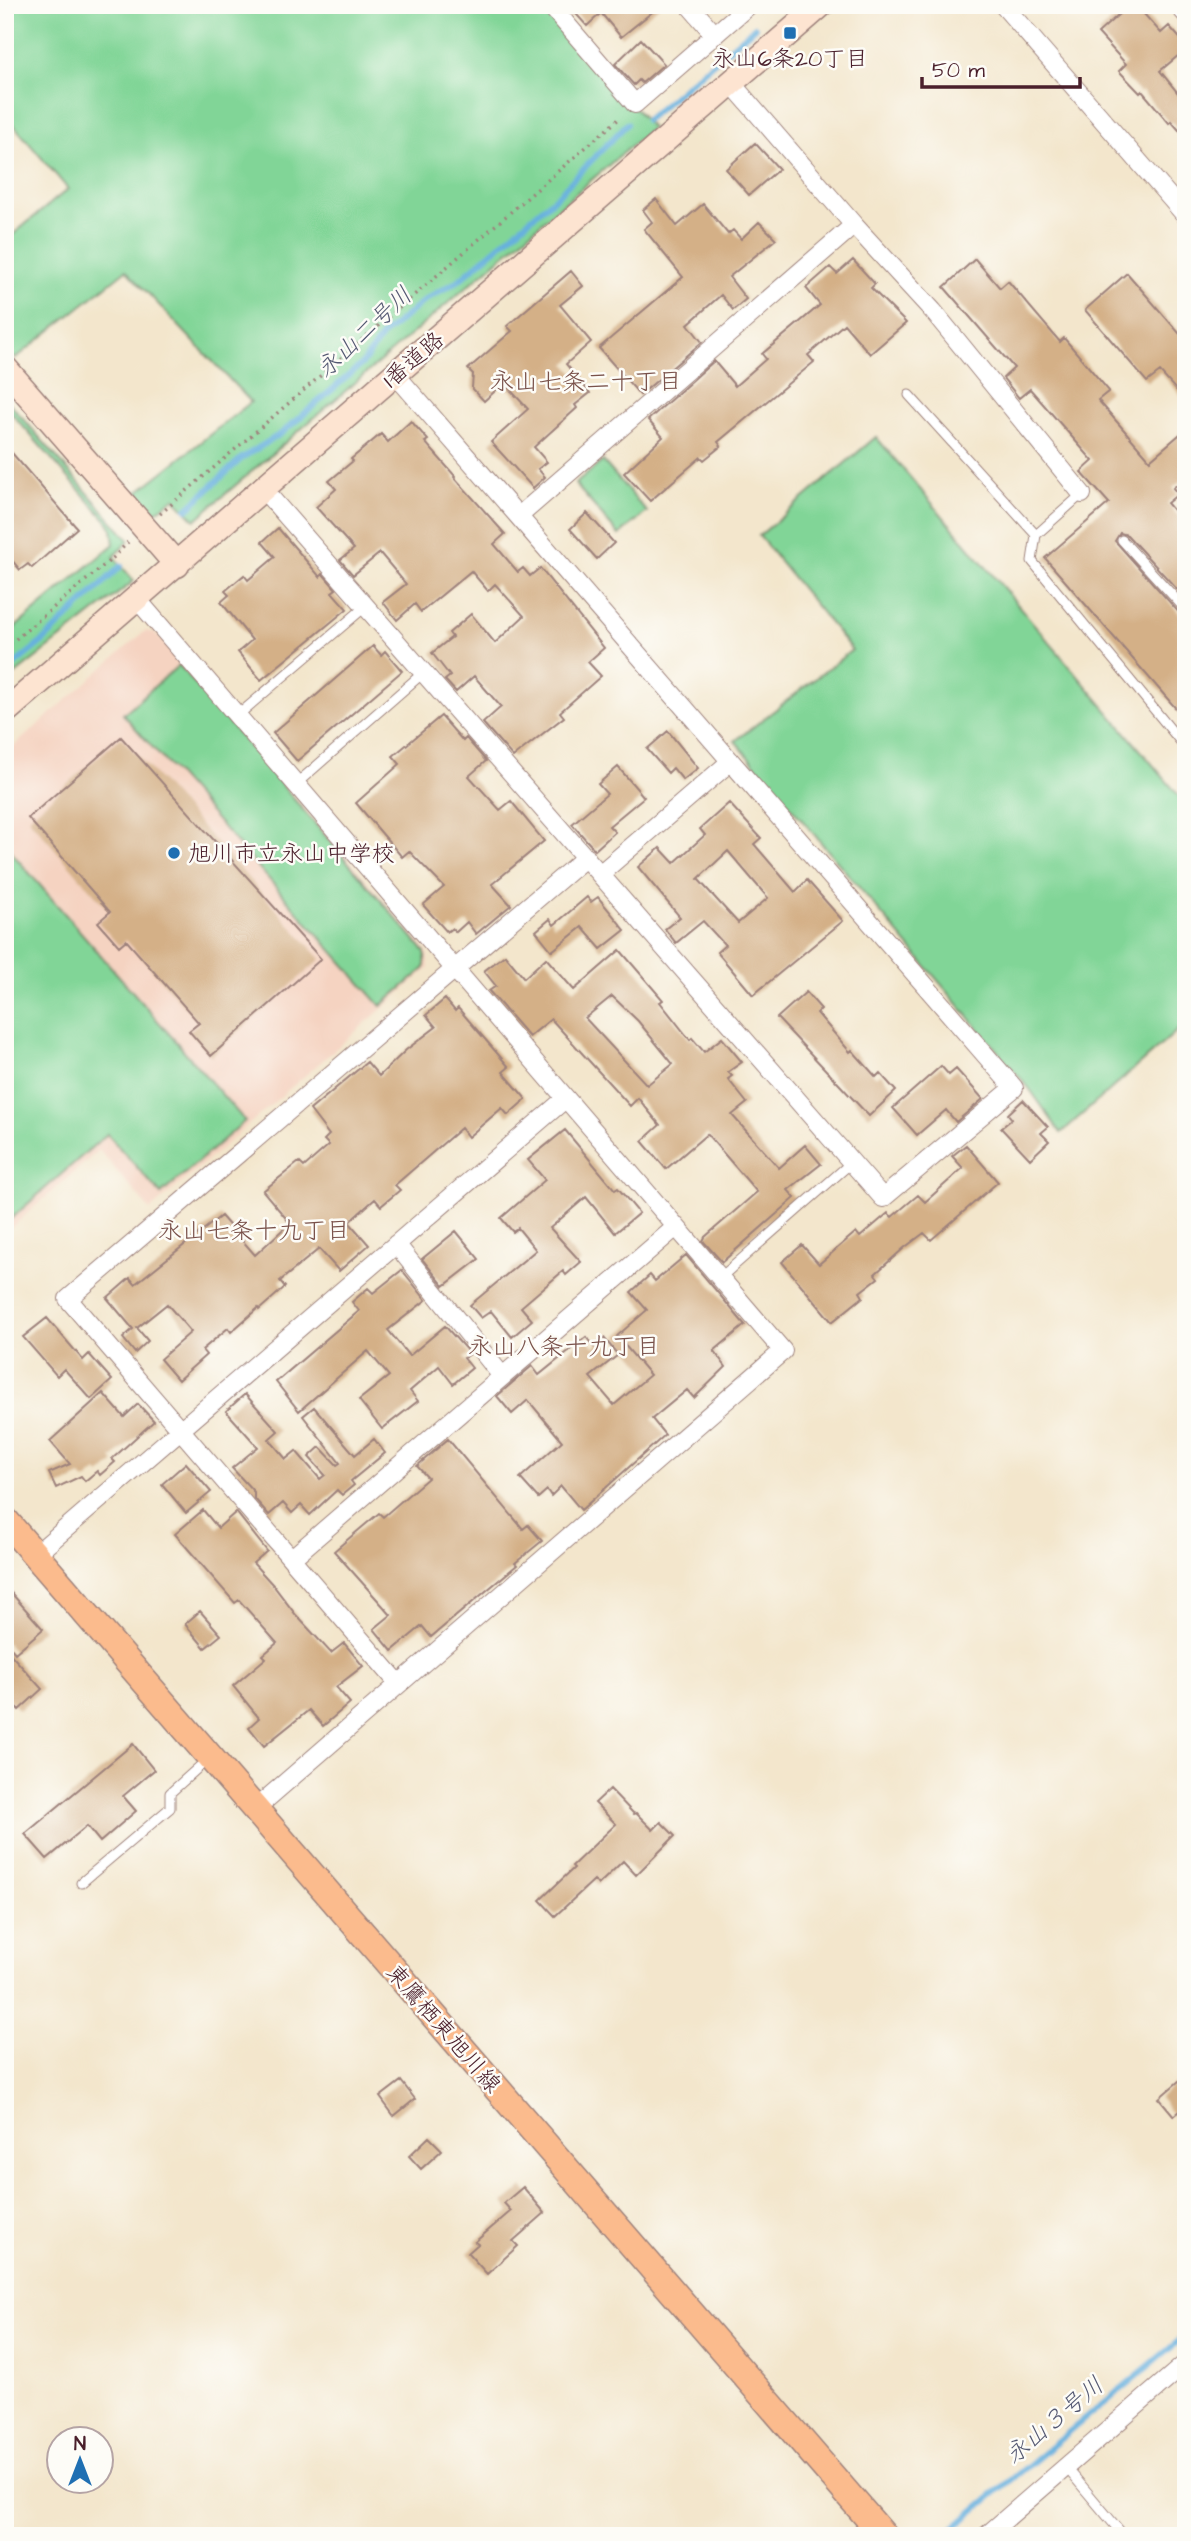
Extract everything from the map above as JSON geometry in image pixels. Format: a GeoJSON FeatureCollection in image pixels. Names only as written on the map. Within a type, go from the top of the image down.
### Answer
{"type":"FeatureCollection","features":[{"type":"Feature","properties":{"kind":"main road","name":"東鷹栖東旭川線"},"geometry":{"type":"LineString","coordinates":[[5,1520],[884,2536]]}},
{"type":"Feature","properties":{"kind":"street"},"geometry":{"type":"LineString","coordinates":[[550,5],[635,104],[749,5]]}},
{"type":"Feature","properties":{"kind":"street"},"geometry":{"type":"LineString","coordinates":[[689,5],[715,35]]}},
{"type":"Feature","properties":{"kind":"street","name":"1番道路"},"geometry":{"type":"LineString","coordinates":[[5,712],[821,5]]}},
{"type":"Feature","properties":{"kind":"street"},"geometry":{"type":"LineString","coordinates":[[1003,5],[1186,216]]}},
{"type":"Feature","properties":{"kind":"street"},"geometry":{"type":"LineString","coordinates":[[1178,5],[1186,14]]}},
{"type":"Feature","properties":{"kind":"street"},"geometry":{"type":"LineString","coordinates":[[732,84],[854,225],[933,311],[1082,494]]}},
{"type":"Feature","properties":{"kind":"street"},"geometry":{"type":"LineString","coordinates":[[519,516],[854,225]]}},
{"type":"Feature","properties":{"kind":"street"},"geometry":{"type":"LineString","coordinates":[[5,368],[177,565]]}},
{"type":"Feature","properties":{"kind":"street"},"geometry":{"type":"LineString","coordinates":[[263,489],[883,1198],[1014,1088],[395,374]]}},
{"type":"Feature","properties":{"kind":"street"},"geometry":{"type":"LineString","coordinates":[[137,599],[783,1351],[255,1809]]}},
{"type":"Feature","properties":{"kind":"street"},"geometry":{"type":"LineString","coordinates":[[601,873],[730,761]]}},
{"type":"Feature","properties":{"kind":"street"},"geometry":{"type":"LineString","coordinates":[[399,1684],[68,1299],[586,857]]}},
{"type":"Feature","properties":{"kind":"street"},"geometry":{"type":"LineString","coordinates":[[35,1555],[565,1099]]}},
{"type":"Feature","properties":{"kind":"street"},"geometry":{"type":"LineString","coordinates":[[292,1558],[676,1227]]}},
{"type":"Feature","properties":{"kind":"street"},"geometry":{"type":"LineString","coordinates":[[396,1244],[502,1376]]}},
{"type":"Feature","properties":{"kind":"street"},"geometry":{"type":"LineString","coordinates":[[986,2536],[1186,2363]]}},
{"type":"Feature","properties":{"kind":"lane"},"geometry":{"type":"LineString","coordinates":[[909,395],[1036,535]]}},
{"type":"Feature","properties":{"kind":"lane"},"geometry":{"type":"LineString","coordinates":[[1082,494],[1036,535],[1032,561],[1186,748]]}},
{"type":"Feature","properties":{"kind":"lane"},"geometry":{"type":"LineString","coordinates":[[1122,540],[1186,610]]}},
{"type":"Feature","properties":{"kind":"lane"},"geometry":{"type":"LineString","coordinates":[[237,716],[366,606]]}},
{"type":"Feature","properties":{"kind":"lane"},"geometry":{"type":"LineString","coordinates":[[296,784],[424,672]]}},
{"type":"Feature","properties":{"kind":"lane"},"geometry":{"type":"LineString","coordinates":[[720,1278],[852,1162]]}},
{"type":"Feature","properties":{"kind":"lane"},"geometry":{"type":"LineString","coordinates":[[81,1884],[170,1808],[170,1793],[210,1757]]}},
{"type":"Feature","properties":{"kind":"lane"},"geometry":{"type":"LineString","coordinates":[[1066,2467],[1124,2536]]}},
{"type":"Feature","properties":{"kind":"path"},"geometry":{"type":"LineString","coordinates":[[5,648],[114,557],[144,527],[635,104]]}},
{"type":"Feature","properties":{"kind":"shaded area","name":"旭川市立永山中学校"},"geometry":{"type":"Polygon","coordinates":[[[145,631],[155,633],[427,951],[429,968],[150,1210],[99,1150],[5,1233],[5,754],[145,631]]]}},
{"type":"Feature","properties":{"kind":"green space"},"geometry":{"type":"Polygon","coordinates":[[[5,5],[547,5],[652,128],[195,520],[174,498],[153,514],[135,494],[251,402],[126,270],[15,359],[5,348],[5,241],[68,189],[13,124],[5,129],[5,5]]]}},
{"type":"Feature","properties":{"kind":"green space"},"geometry":{"type":"Polygon","coordinates":[[[5,398],[129,540],[114,557],[134,581],[5,682],[5,636],[114,544],[112,529],[107,521],[5,406],[5,398]]]}},
{"type":"Feature","properties":{"kind":"green space"},"geometry":{"type":"Polygon","coordinates":[[[876,437],[1186,804],[1186,1023],[1061,1133],[1029,1088],[735,741],[852,650],[759,536],[876,437]]]}},
{"type":"Feature","properties":{"kind":"green space"},"geometry":{"type":"Polygon","coordinates":[[[603,461],[647,512],[619,535],[575,484],[603,461]]]}},
{"type":"Feature","properties":{"kind":"green space"},"geometry":{"type":"Polygon","coordinates":[[[179,665],[425,952],[425,968],[381,1006],[123,714],[179,665]]]}},
{"type":"Feature","properties":{"kind":"green space"},"geometry":{"type":"Polygon","coordinates":[[[5,845],[245,1121],[161,1194],[107,1134],[5,1224],[5,845]]]}},
{"type":"Feature","properties":{"kind":"building"},"geometry":{"type":"Polygon","coordinates":[[[568,5],[661,5],[621,37],[601,13],[587,26],[568,5]]]}},
{"type":"Feature","properties":{"kind":"building"},"geometry":{"type":"Polygon","coordinates":[[[1129,5],[1136,5],[1161,33],[1169,26],[1186,45],[1186,49],[1160,71],[1186,103],[1186,138],[1171,121],[1169,123],[1142,91],[1140,93],[1119,71],[1126,64],[1098,33],[1129,5]]]}},
{"type":"Feature","properties":{"kind":"building"},"geometry":{"type":"Polygon","coordinates":[[[641,39],[664,64],[642,83],[639,80],[634,85],[615,64],[641,39]]]}},
{"type":"Feature","properties":{"kind":"building"},"geometry":{"type":"Polygon","coordinates":[[[755,143],[779,169],[749,195],[726,169],[755,143]]]}},
{"type":"Feature","properties":{"kind":"building"},"geometry":{"type":"Polygon","coordinates":[[[656,199],[677,226],[703,204],[728,234],[733,230],[741,239],[759,222],[776,239],[729,277],[746,299],[733,310],[721,295],[688,324],[702,342],[640,395],[599,348],[683,277],[644,229],[652,222],[643,210],[656,199]]]}},
{"type":"Feature","properties":{"kind":"building"},"geometry":{"type":"Polygon","coordinates":[[[975,259],[1000,288],[1008,281],[1060,342],[1064,338],[1109,391],[1098,400],[1150,460],[1186,429],[1186,477],[1173,488],[1178,494],[1167,503],[1186,525],[1186,599],[1127,535],[1120,533],[1115,541],[1181,615],[1186,617],[1186,720],[1045,558],[1109,503],[1081,472],[1093,461],[1030,389],[1019,398],[1003,378],[1014,368],[944,287],[975,259]]]}},
{"type":"Feature","properties":{"kind":"building"},"geometry":{"type":"Polygon","coordinates":[[[853,260],[875,284],[871,288],[906,323],[870,354],[844,324],[808,355],[814,362],[718,442],[721,446],[704,460],[701,457],[650,501],[624,473],[663,437],[648,420],[714,361],[735,386],[766,359],[762,354],[820,305],[806,288],[830,267],[837,274],[853,260]]]}},
{"type":"Feature","properties":{"kind":"building"},"geometry":{"type":"Polygon","coordinates":[[[571,271],[583,286],[560,305],[591,342],[566,364],[590,393],[534,447],[547,462],[538,469],[545,477],[533,488],[491,442],[528,409],[504,383],[484,401],[472,388],[473,374],[468,369],[512,331],[507,326],[571,271]]]}},
{"type":"Feature","properties":{"kind":"building"},"geometry":{"type":"Polygon","coordinates":[[[1127,273],[1186,341],[1186,401],[1160,372],[1147,382],[1085,310],[1127,273]]]}},
{"type":"Feature","properties":{"kind":"building"},"geometry":{"type":"Polygon","coordinates":[[[411,421],[454,477],[505,534],[494,544],[518,572],[523,568],[530,576],[540,568],[604,648],[588,662],[601,676],[560,712],[564,717],[513,757],[483,723],[501,707],[474,676],[456,692],[445,680],[450,676],[432,653],[452,637],[449,633],[471,614],[495,643],[524,616],[495,584],[488,591],[471,571],[421,612],[415,604],[397,620],[383,602],[406,584],[380,553],[353,575],[340,560],[354,549],[316,507],[336,489],[329,481],[353,461],[351,459],[381,434],[388,442],[411,421]]]}},
{"type":"Feature","properties":{"kind":"building"},"geometry":{"type":"Polygon","coordinates":[[[5,445],[77,528],[32,568],[28,564],[20,570],[5,552],[5,445]]]}},
{"type":"Feature","properties":{"kind":"building"},"geometry":{"type":"Polygon","coordinates":[[[587,513],[614,543],[597,559],[570,529],[587,513]]]}},
{"type":"Feature","properties":{"kind":"building"},"geometry":{"type":"Polygon","coordinates":[[[278,528],[320,577],[323,574],[336,589],[332,592],[347,609],[261,680],[238,652],[252,640],[221,602],[229,595],[225,591],[244,575],[248,580],[275,557],[262,542],[278,528]]]}},
{"type":"Feature","properties":{"kind":"building"},"geometry":{"type":"Polygon","coordinates":[[[373,646],[381,655],[385,651],[402,671],[297,761],[273,733],[373,646]]]}},
{"type":"Feature","properties":{"kind":"building"},"geometry":{"type":"Polygon","coordinates":[[[441,716],[463,741],[466,738],[486,761],[469,776],[500,810],[511,801],[544,841],[492,884],[511,905],[476,934],[467,922],[456,932],[452,928],[447,932],[423,905],[444,887],[409,851],[402,857],[356,803],[400,764],[393,756],[441,716]]]}},
{"type":"Feature","properties":{"kind":"building"},"geometry":{"type":"Polygon","coordinates":[[[668,731],[698,768],[683,780],[673,768],[668,773],[647,749],[668,731]]]}},
{"type":"Feature","properties":{"kind":"building"},"geometry":{"type":"Polygon","coordinates":[[[121,737],[321,959],[211,1056],[189,1031],[199,1023],[126,940],[119,946],[98,922],[110,912],[28,818],[121,737]]]}},
{"type":"Feature","properties":{"kind":"building"},"geometry":{"type":"Polygon","coordinates":[[[618,767],[644,797],[609,826],[615,832],[595,850],[572,824],[607,794],[598,784],[618,767]]]}},
{"type":"Feature","properties":{"kind":"building"},"geometry":{"type":"Polygon","coordinates":[[[729,803],[761,838],[754,844],[795,892],[807,880],[843,921],[753,995],[717,952],[725,945],[703,921],[676,943],[665,929],[680,917],[638,867],[660,848],[674,863],[705,835],[700,829],[729,803]],[[728,851],[698,879],[738,923],[768,898],[728,851]]]}},
{"type":"Feature","properties":{"kind":"building"},"geometry":{"type":"Polygon","coordinates":[[[587,897],[591,902],[598,897],[625,930],[601,949],[582,927],[552,951],[536,931],[550,919],[554,925],[587,897]]]}},
{"type":"Feature","properties":{"kind":"building"},"geometry":{"type":"Polygon","coordinates":[[[620,950],[663,1000],[660,1002],[690,1040],[692,1038],[704,1052],[722,1038],[742,1062],[728,1072],[732,1076],[728,1079],[747,1103],[732,1115],[779,1168],[805,1145],[821,1164],[788,1190],[795,1198],[722,1262],[703,1241],[705,1237],[757,1192],[707,1134],[666,1169],[642,1141],[660,1125],[638,1098],[630,1106],[551,1019],[529,1037],[489,991],[496,986],[484,971],[505,955],[524,978],[546,958],[574,990],[620,950]],[[612,996],[585,1018],[647,1085],[673,1064],[638,1021],[612,996]]]}},
{"type":"Feature","properties":{"kind":"building"},"geometry":{"type":"Polygon","coordinates":[[[806,992],[821,1009],[817,1013],[850,1052],[852,1050],[876,1077],[880,1073],[896,1091],[869,1116],[777,1018],[806,992]]]}},
{"type":"Feature","properties":{"kind":"building"},"geometry":{"type":"Polygon","coordinates":[[[445,999],[455,1011],[458,1008],[509,1067],[503,1072],[526,1099],[508,1115],[502,1108],[468,1137],[461,1128],[395,1185],[400,1190],[381,1206],[375,1199],[349,1222],[369,1245],[339,1271],[319,1249],[280,1281],[285,1287],[259,1310],[258,1308],[231,1332],[228,1328],[202,1350],[206,1355],[178,1380],[160,1359],[191,1332],[167,1304],[137,1328],[148,1341],[135,1353],[123,1338],[133,1329],[107,1298],[130,1278],[135,1284],[221,1216],[255,1255],[290,1223],[263,1191],[299,1162],[304,1167],[329,1145],[324,1140],[329,1135],[310,1110],[367,1062],[379,1076],[406,1050],[436,1027],[426,1015],[445,999]]]}},
{"type":"Feature","properties":{"kind":"building"},"geometry":{"type":"Polygon","coordinates":[[[941,1066],[949,1075],[956,1069],[983,1099],[956,1122],[946,1110],[917,1135],[893,1108],[941,1066]]]}},
{"type":"Feature","properties":{"kind":"building"},"geometry":{"type":"Polygon","coordinates":[[[1023,1100],[1048,1127],[1041,1133],[1049,1141],[1030,1159],[1001,1128],[1012,1119],[1008,1114],[1023,1100]]]}},
{"type":"Feature","properties":{"kind":"building"},"geometry":{"type":"Polygon","coordinates":[[[565,1130],[615,1190],[618,1188],[639,1213],[615,1233],[586,1197],[550,1228],[581,1262],[566,1275],[563,1271],[521,1307],[532,1320],[512,1337],[491,1311],[481,1318],[470,1305],[536,1250],[518,1228],[513,1232],[501,1218],[545,1180],[528,1160],[565,1130]]]}},
{"type":"Feature","properties":{"kind":"building"},"geometry":{"type":"Polygon","coordinates":[[[966,1145],[998,1182],[931,1240],[924,1233],[904,1248],[875,1274],[878,1278],[860,1292],[863,1297],[832,1322],[782,1262],[802,1245],[819,1264],[856,1232],[860,1237],[888,1213],[892,1217],[918,1195],[925,1202],[963,1168],[952,1156],[966,1145]]]}},
{"type":"Feature","properties":{"kind":"building"},"geometry":{"type":"Polygon","coordinates":[[[456,1231],[479,1259],[444,1286],[422,1259],[456,1231]]]}},
{"type":"Feature","properties":{"kind":"building"},"geometry":{"type":"Polygon","coordinates":[[[686,1255],[745,1325],[714,1351],[726,1367],[694,1398],[687,1390],[652,1419],[665,1435],[581,1510],[561,1486],[551,1496],[547,1490],[538,1498],[520,1478],[562,1441],[528,1400],[512,1414],[497,1396],[532,1366],[539,1375],[586,1337],[594,1347],[604,1338],[618,1355],[590,1377],[614,1405],[650,1375],[617,1336],[647,1310],[631,1292],[650,1275],[655,1281],[686,1255]]]}},
{"type":"Feature","properties":{"kind":"building"},"geometry":{"type":"Polygon","coordinates":[[[402,1270],[426,1300],[388,1330],[409,1356],[445,1326],[470,1354],[464,1358],[472,1368],[453,1384],[439,1366],[410,1391],[418,1401],[382,1429],[359,1400],[389,1376],[368,1351],[299,1411],[276,1382],[359,1311],[352,1302],[368,1288],[373,1293],[402,1270]]]}},
{"type":"Feature","properties":{"kind":"building"},"geometry":{"type":"Polygon","coordinates":[[[47,1318],[83,1360],[89,1354],[112,1380],[91,1399],[64,1369],[57,1376],[23,1337],[47,1318]]]}},
{"type":"Feature","properties":{"kind":"building"},"geometry":{"type":"Polygon","coordinates":[[[103,1393],[124,1417],[138,1404],[154,1421],[112,1459],[115,1462],[100,1475],[97,1471],[85,1481],[81,1476],[56,1488],[49,1473],[70,1464],[50,1441],[103,1393]]]}},
{"type":"Feature","properties":{"kind":"building"},"geometry":{"type":"Polygon","coordinates":[[[245,1394],[278,1431],[269,1439],[286,1459],[296,1451],[320,1479],[325,1475],[309,1457],[320,1447],[337,1465],[340,1463],[303,1416],[314,1407],[355,1455],[374,1439],[385,1453],[351,1481],[354,1485],[342,1495],[337,1490],[310,1515],[301,1505],[292,1513],[283,1503],[269,1515],[254,1498],[254,1492],[232,1468],[258,1447],[226,1411],[245,1394]]]}},
{"type":"Feature","properties":{"kind":"building"},"geometry":{"type":"Polygon","coordinates":[[[448,1439],[523,1529],[528,1525],[542,1541],[431,1637],[422,1626],[392,1651],[374,1629],[391,1615],[334,1551],[379,1513],[383,1517],[428,1478],[417,1466],[448,1439]]]}},
{"type":"Feature","properties":{"kind":"building"},"geometry":{"type":"Polygon","coordinates":[[[186,1463],[211,1492],[186,1513],[162,1484],[186,1463]]]}},
{"type":"Feature","properties":{"kind":"building"},"geometry":{"type":"Polygon","coordinates":[[[203,1510],[218,1528],[236,1512],[267,1551],[253,1563],[331,1653],[344,1643],[363,1666],[336,1687],[350,1703],[323,1726],[309,1710],[264,1746],[249,1727],[259,1718],[233,1686],[266,1658],[263,1655],[277,1643],[239,1600],[235,1603],[175,1534],[203,1510]]]}},
{"type":"Feature","properties":{"kind":"building"},"geometry":{"type":"Polygon","coordinates":[[[5,1586],[43,1629],[15,1653],[5,1641],[5,1586]]]}},
{"type":"Feature","properties":{"kind":"building"},"geometry":{"type":"Polygon","coordinates":[[[200,1611],[221,1635],[205,1648],[185,1624],[200,1611]]]}},
{"type":"Feature","properties":{"kind":"building"},"geometry":{"type":"Polygon","coordinates":[[[5,1648],[42,1689],[19,1710],[5,1695],[5,1648]]]}},
{"type":"Feature","properties":{"kind":"building"},"geometry":{"type":"Polygon","coordinates":[[[133,1744],[154,1770],[123,1796],[136,1811],[100,1842],[87,1826],[47,1859],[25,1834],[133,1744]]]}},
{"type":"Feature","properties":{"kind":"building"},"geometry":{"type":"Polygon","coordinates":[[[610,1789],[653,1830],[661,1822],[675,1836],[636,1875],[623,1861],[598,1885],[594,1880],[555,1916],[540,1900],[616,1824],[595,1803],[610,1789]]]}},
{"type":"Feature","properties":{"kind":"building"},"geometry":{"type":"Polygon","coordinates":[[[1186,2075],[1186,2106],[1174,2116],[1159,2098],[1186,2075]]]}},
{"type":"Feature","properties":{"kind":"building"},"geometry":{"type":"Polygon","coordinates":[[[401,2081],[415,2099],[394,2116],[380,2097],[401,2081]]]}},
{"type":"Feature","properties":{"kind":"building"},"geometry":{"type":"Polygon","coordinates":[[[429,2137],[442,2150],[421,2169],[409,2156],[429,2137]]]}},
{"type":"Feature","properties":{"kind":"building"},"geometry":{"type":"Polygon","coordinates":[[[523,2187],[545,2213],[513,2241],[518,2246],[487,2274],[468,2253],[478,2244],[475,2242],[511,2211],[504,2203],[523,2187]]]}},
{"type":"Feature","properties":{"kind":"waterway","name":"永山二号川"},"geometry":{"type":"LineString","coordinates":[[646,120],[755,27]]}},
{"type":"Feature","properties":{"kind":"waterway","name":"永山二号川"},"geometry":{"type":"LineString","coordinates":[[187,509],[242,458],[282,433],[363,363],[382,336],[426,299],[458,281],[557,196],[627,124]]}},
{"type":"Feature","properties":{"kind":"waterway","name":"永山二号川"},"geometry":{"type":"LineString","coordinates":[[5,672],[42,642],[121,566]]}},
{"type":"Feature","properties":{"kind":"waterway","name":"永山３号川"},"geometry":{"type":"LineString","coordinates":[[946,2534],[1186,2335]]}},
{"type":"Feature","properties":{"kind":"place","name":"永山6条20丁目"},"geometry":{"type":"Point","coordinates":[790,33]}},
{"type":"Feature","properties":{"kind":"place","name":"旭川市立永山中学校"},"geometry":{"type":"Point","coordinates":[174,853]}},
{"type":"Feature","properties":{"kind":"district","name":"永山七条二十丁目"},"geometry":{"type":"Point","coordinates":[586,381]}},
{"type":"Feature","properties":{"kind":"district","name":"永山七条十九丁目"},"geometry":{"type":"Point","coordinates":[254,1230]}},
{"type":"Feature","properties":{"kind":"district","name":"永山八条十九丁目"},"geometry":{"type":"Point","coordinates":[564,1346]}}]}
